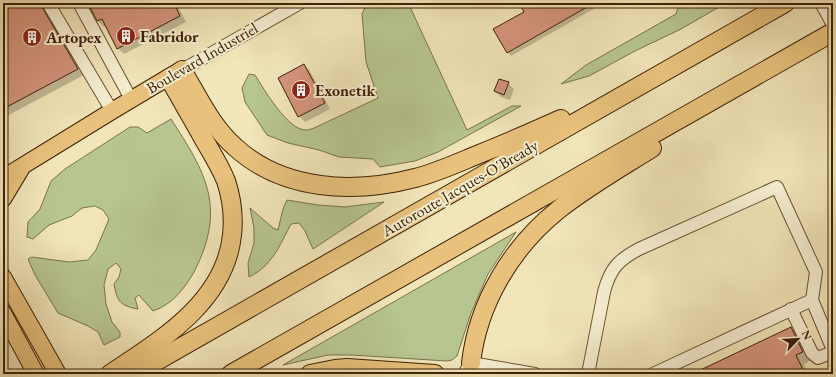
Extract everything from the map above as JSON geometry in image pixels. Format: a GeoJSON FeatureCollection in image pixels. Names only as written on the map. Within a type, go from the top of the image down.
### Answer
{"type":"FeatureCollection","features":[{"type":"Feature","properties":{"kind":"highway","name":"Autoroute Jacques-O'Bready"},"geometry":{"type":"LineString","coordinates":[[134,374],[785,3]]}},
{"type":"Feature","properties":{"kind":"highway"},"geometry":{"type":"LineString","coordinates":[[231,374],[833,32]]}},
{"type":"Feature","properties":{"kind":"highway"},"geometry":{"type":"LineString","coordinates":[[468,370],[478,325],[492,293],[516,255],[546,221],[584,191],[694,121],[798,52]]}},
{"type":"Feature","properties":{"kind":"highway"},"geometry":{"type":"LineString","coordinates":[[176,74],[218,129],[234,147],[248,158],[270,171],[291,179],[318,185],[345,187],[398,182],[434,172],[498,147],[650,80]]}},
{"type":"Feature","properties":{"kind":"highway"},"geometry":{"type":"LineString","coordinates":[[110,374],[162,339],[198,307],[212,290],[219,278],[226,261],[231,242],[232,212],[225,179],[208,147],[176,74]]}},
{"type":"Feature","properties":{"kind":"highway"},"geometry":{"type":"LineString","coordinates":[[310,374],[347,368],[435,374]]}},
{"type":"Feature","properties":{"kind":"main road","name":"Boulevard Industriel"},"geometry":{"type":"LineString","coordinates":[[3,166],[128,101],[176,74]]}},
{"type":"Feature","properties":{"kind":"main road","name":"Boulevard Industriel"},"geometry":{"type":"LineString","coordinates":[[3,178],[111,110]]}},
{"type":"Feature","properties":{"kind":"main road"},"geometry":{"type":"LineString","coordinates":[[3,199],[21,167]]}},
{"type":"Feature","properties":{"kind":"main road"},"geometry":{"type":"LineString","coordinates":[[3,277],[58,374]]}},
{"type":"Feature","properties":{"kind":"main road"},"geometry":{"type":"LineString","coordinates":[[3,313],[36,374]]}},
{"type":"Feature","properties":{"kind":"street"},"geometry":{"type":"LineString","coordinates":[[48,3],[111,110]]}},
{"type":"Feature","properties":{"kind":"street"},"geometry":{"type":"LineString","coordinates":[[79,3],[128,101]]}},
{"type":"Feature","properties":{"kind":"street","name":"Boulevard Industriel"},"geometry":{"type":"LineString","coordinates":[[176,74],[300,3]]}},
{"type":"Feature","properties":{"kind":"street"},"geometry":{"type":"LineString","coordinates":[[821,3],[833,25]]}},
{"type":"Feature","properties":{"kind":"street"},"geometry":{"type":"LineString","coordinates":[[588,374],[604,292],[607,281],[618,262],[625,256],[639,249],[777,187],[816,272],[812,300],[833,351],[818,358],[812,353],[791,309]]}},
{"type":"Feature","properties":{"kind":"street"},"geometry":{"type":"LineString","coordinates":[[653,374],[812,300]]}},
{"type":"Feature","properties":{"kind":"street"},"geometry":{"type":"LineString","coordinates":[[468,370],[535,374]]}},
{"type":"Feature","properties":{"kind":"green space"},"geometry":{"type":"Polygon","coordinates":[[[367,3],[406,3],[410,7],[467,130],[512,106],[521,106],[438,152],[415,161],[380,167],[373,159],[339,157],[319,150],[288,143],[267,135],[245,102],[242,88],[249,74],[255,75],[270,98],[291,123],[298,128],[305,130],[309,130],[378,98],[366,62],[362,14],[367,3]]]}},
{"type":"Feature","properties":{"kind":"green space"},"geometry":{"type":"Polygon","coordinates":[[[672,3],[726,3],[681,29],[635,51],[589,76],[561,84],[586,65],[676,14],[678,8],[672,3]]]}},
{"type":"Feature","properties":{"kind":"green space"},"geometry":{"type":"Polygon","coordinates":[[[171,119],[194,157],[208,192],[210,210],[209,229],[204,249],[194,272],[182,290],[172,300],[153,311],[139,295],[135,298],[138,309],[120,302],[116,295],[114,284],[119,277],[121,269],[116,263],[108,269],[104,285],[106,304],[112,322],[120,332],[120,337],[104,345],[98,332],[58,313],[35,275],[28,259],[32,257],[69,262],[88,260],[96,250],[109,219],[103,210],[95,206],[82,208],[72,216],[49,225],[33,239],[27,237],[28,222],[40,209],[51,181],[65,169],[130,127],[138,127],[147,133],[171,119]]]}},
{"type":"Feature","properties":{"kind":"green space"},"geometry":{"type":"Polygon","coordinates":[[[287,200],[318,205],[345,207],[384,202],[313,249],[305,231],[299,223],[291,224],[279,247],[269,261],[264,267],[249,277],[248,263],[254,243],[254,228],[250,208],[273,228],[278,230],[283,209],[287,200]]]}},
{"type":"Feature","properties":{"kind":"green space"},"geometry":{"type":"Polygon","coordinates":[[[516,232],[488,274],[471,313],[457,356],[452,360],[447,361],[328,355],[283,365],[516,232]]]}},
{"type":"Feature","properties":{"kind":"building","name":"Artopex"},"geometry":{"type":"Polygon","coordinates":[[[3,3],[41,3],[78,69],[3,109],[3,3]]]}},
{"type":"Feature","properties":{"kind":"building","name":"Fabridor"},"geometry":{"type":"Polygon","coordinates":[[[88,3],[174,3],[180,16],[117,49],[102,19],[97,21],[88,3]]]}},
{"type":"Feature","properties":{"kind":"building"},"geometry":{"type":"Polygon","coordinates":[[[519,3],[594,3],[507,53],[493,29],[524,12],[519,3]]]}},
{"type":"Feature","properties":{"kind":"building","name":"Exonetik"},"geometry":{"type":"Polygon","coordinates":[[[304,64],[325,103],[298,117],[278,78],[304,64]]]}},
{"type":"Feature","properties":{"kind":"building"},"geometry":{"type":"Polygon","coordinates":[[[499,79],[509,82],[504,95],[494,91],[499,79]]]}},
{"type":"Feature","properties":{"kind":"building"},"geometry":{"type":"Polygon","coordinates":[[[791,327],[803,352],[796,355],[805,374],[692,374],[791,327]]]}},
{"type":"Feature","properties":{"kind":"place","name":"Fabridor"},"geometry":{"type":"Point","coordinates":[126,36]}},
{"type":"Feature","properties":{"kind":"place","name":"Artopex"},"geometry":{"type":"Point","coordinates":[32,37]}},
{"type":"Feature","properties":{"kind":"place","name":"Exonetik"},"geometry":{"type":"Point","coordinates":[301,90]}}]}
